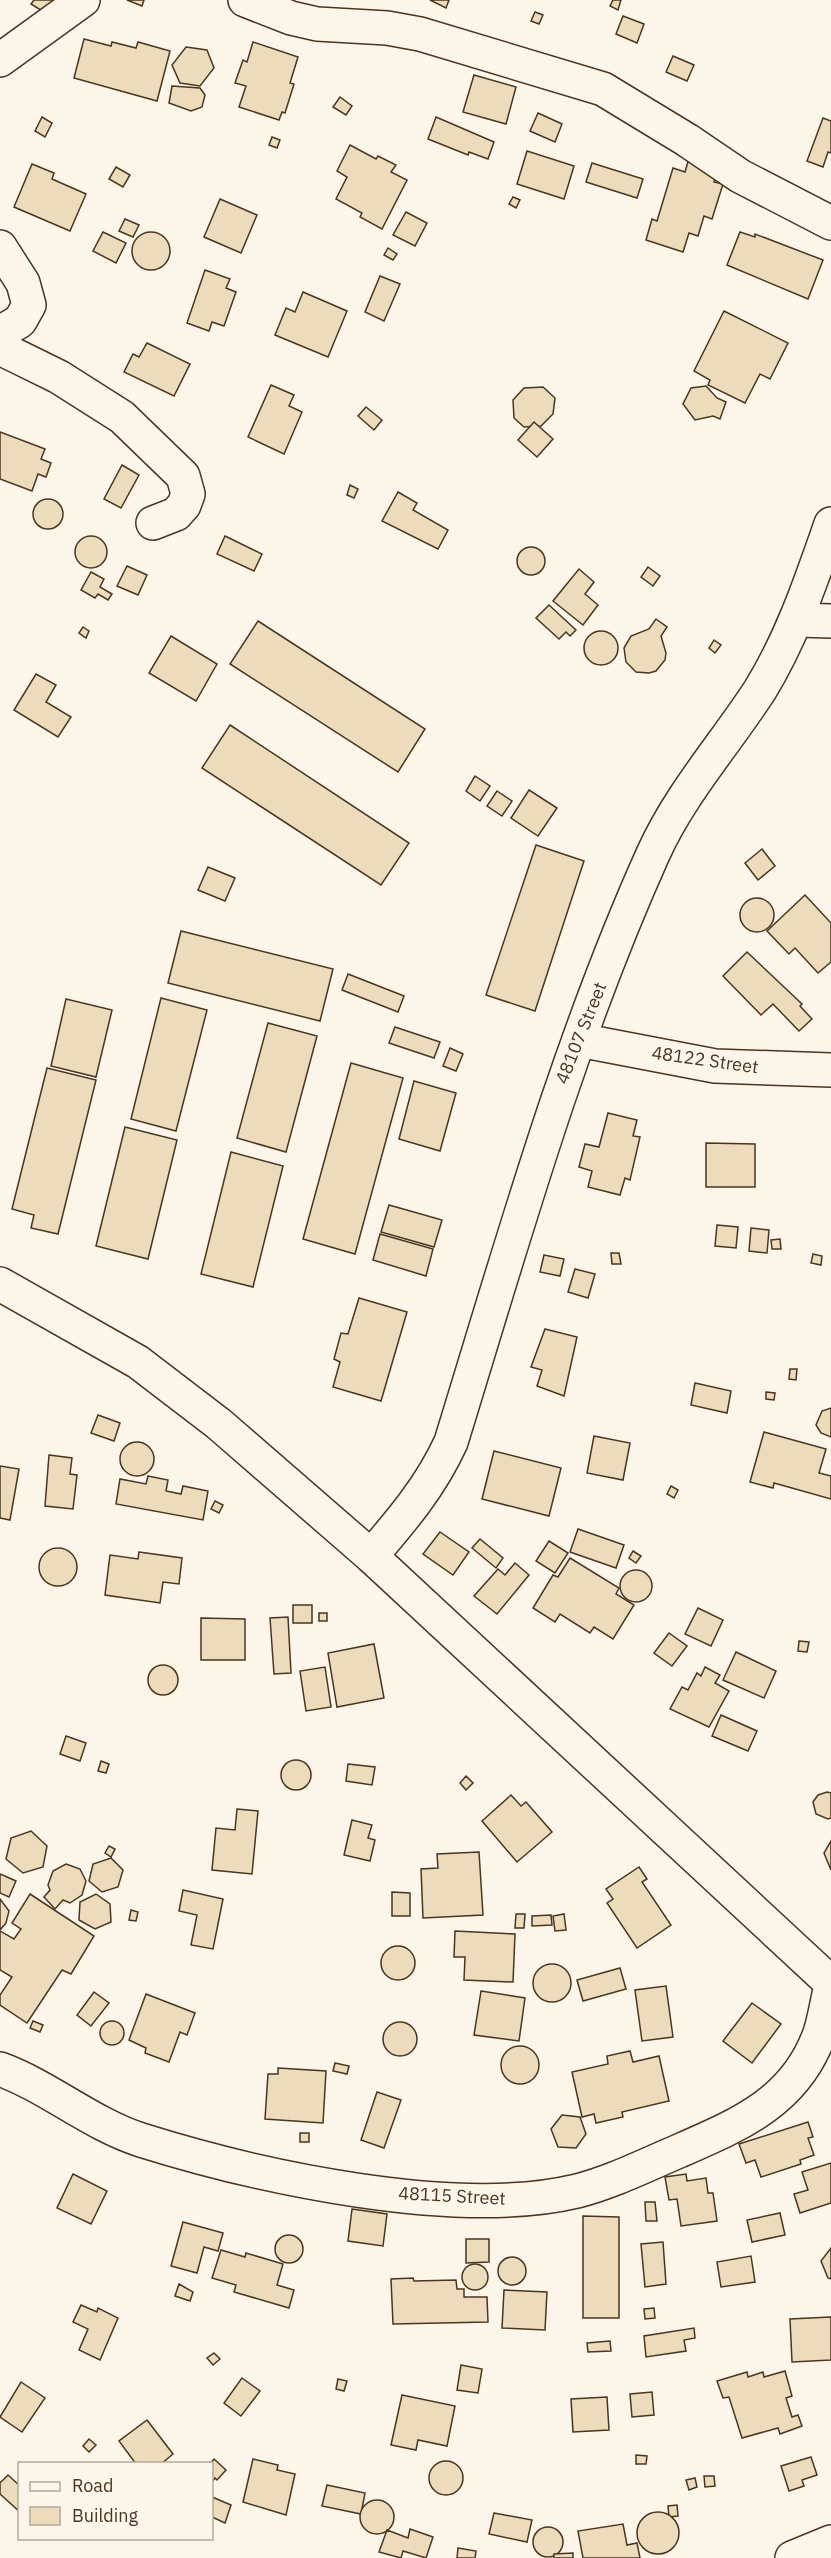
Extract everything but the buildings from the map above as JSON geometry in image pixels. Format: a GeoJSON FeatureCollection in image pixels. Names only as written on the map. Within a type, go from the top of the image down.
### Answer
{"type":"FeatureCollection","features":[{"type":"Feature","properties":{"kind":"street"},"geometry":{"type":"LineString","coordinates":[[0,60],[82,0]]}},
{"type":"Feature","properties":{"kind":"street"},"geometry":{"type":"LineString","coordinates":[[245,0],[291,18],[317,24],[387,28],[420,34],[603,89],[687,140],[740,176],[831,223]]}},
{"type":"Feature","properties":{"kind":"street"},"geometry":{"type":"LineString","coordinates":[[0,247],[23,283],[29,305],[21,321],[0,333]]}},
{"type":"Feature","properties":{"kind":"street"},"geometry":{"type":"LineString","coordinates":[[0,348],[59,377],[122,417],[183,476],[188,494],[184,505],[176,514],[153,523]]}},
{"type":"Feature","properties":{"kind":"street","name":"48107 Street"},"geometry":{"type":"LineString","coordinates":[[371,1556],[420,1498],[438,1471],[451,1442],[559,1089],[654,850],[675,813],[760,689],[797,620],[831,524]]}},
{"type":"Feature","properties":{"kind":"street"},"geometry":{"type":"LineString","coordinates":[[797,620],[831,621]]}},
{"type":"Feature","properties":{"kind":"street","name":"48122 Street"},"geometry":{"type":"LineString","coordinates":[[579,1040],[715,1066],[831,1070]]}},
{"type":"Feature","properties":{"kind":"street"},"geometry":{"type":"LineString","coordinates":[[0,1284],[138,1362],[219,1424],[371,1556],[831,1985]]}},
{"type":"Feature","properties":{"kind":"street","name":"48115 Street"},"geometry":{"type":"LineString","coordinates":[[0,2069],[137,2139],[214,2161],[344,2187],[440,2198],[521,2199],[578,2191],[728,2130],[762,2110],[789,2088],[806,2064],[820,2032],[831,1985]]}},
{"type":"Feature","properties":{"kind":"street"},"geometry":{"type":"LineString","coordinates":[[792,2558],[831,2542]]}}]}
